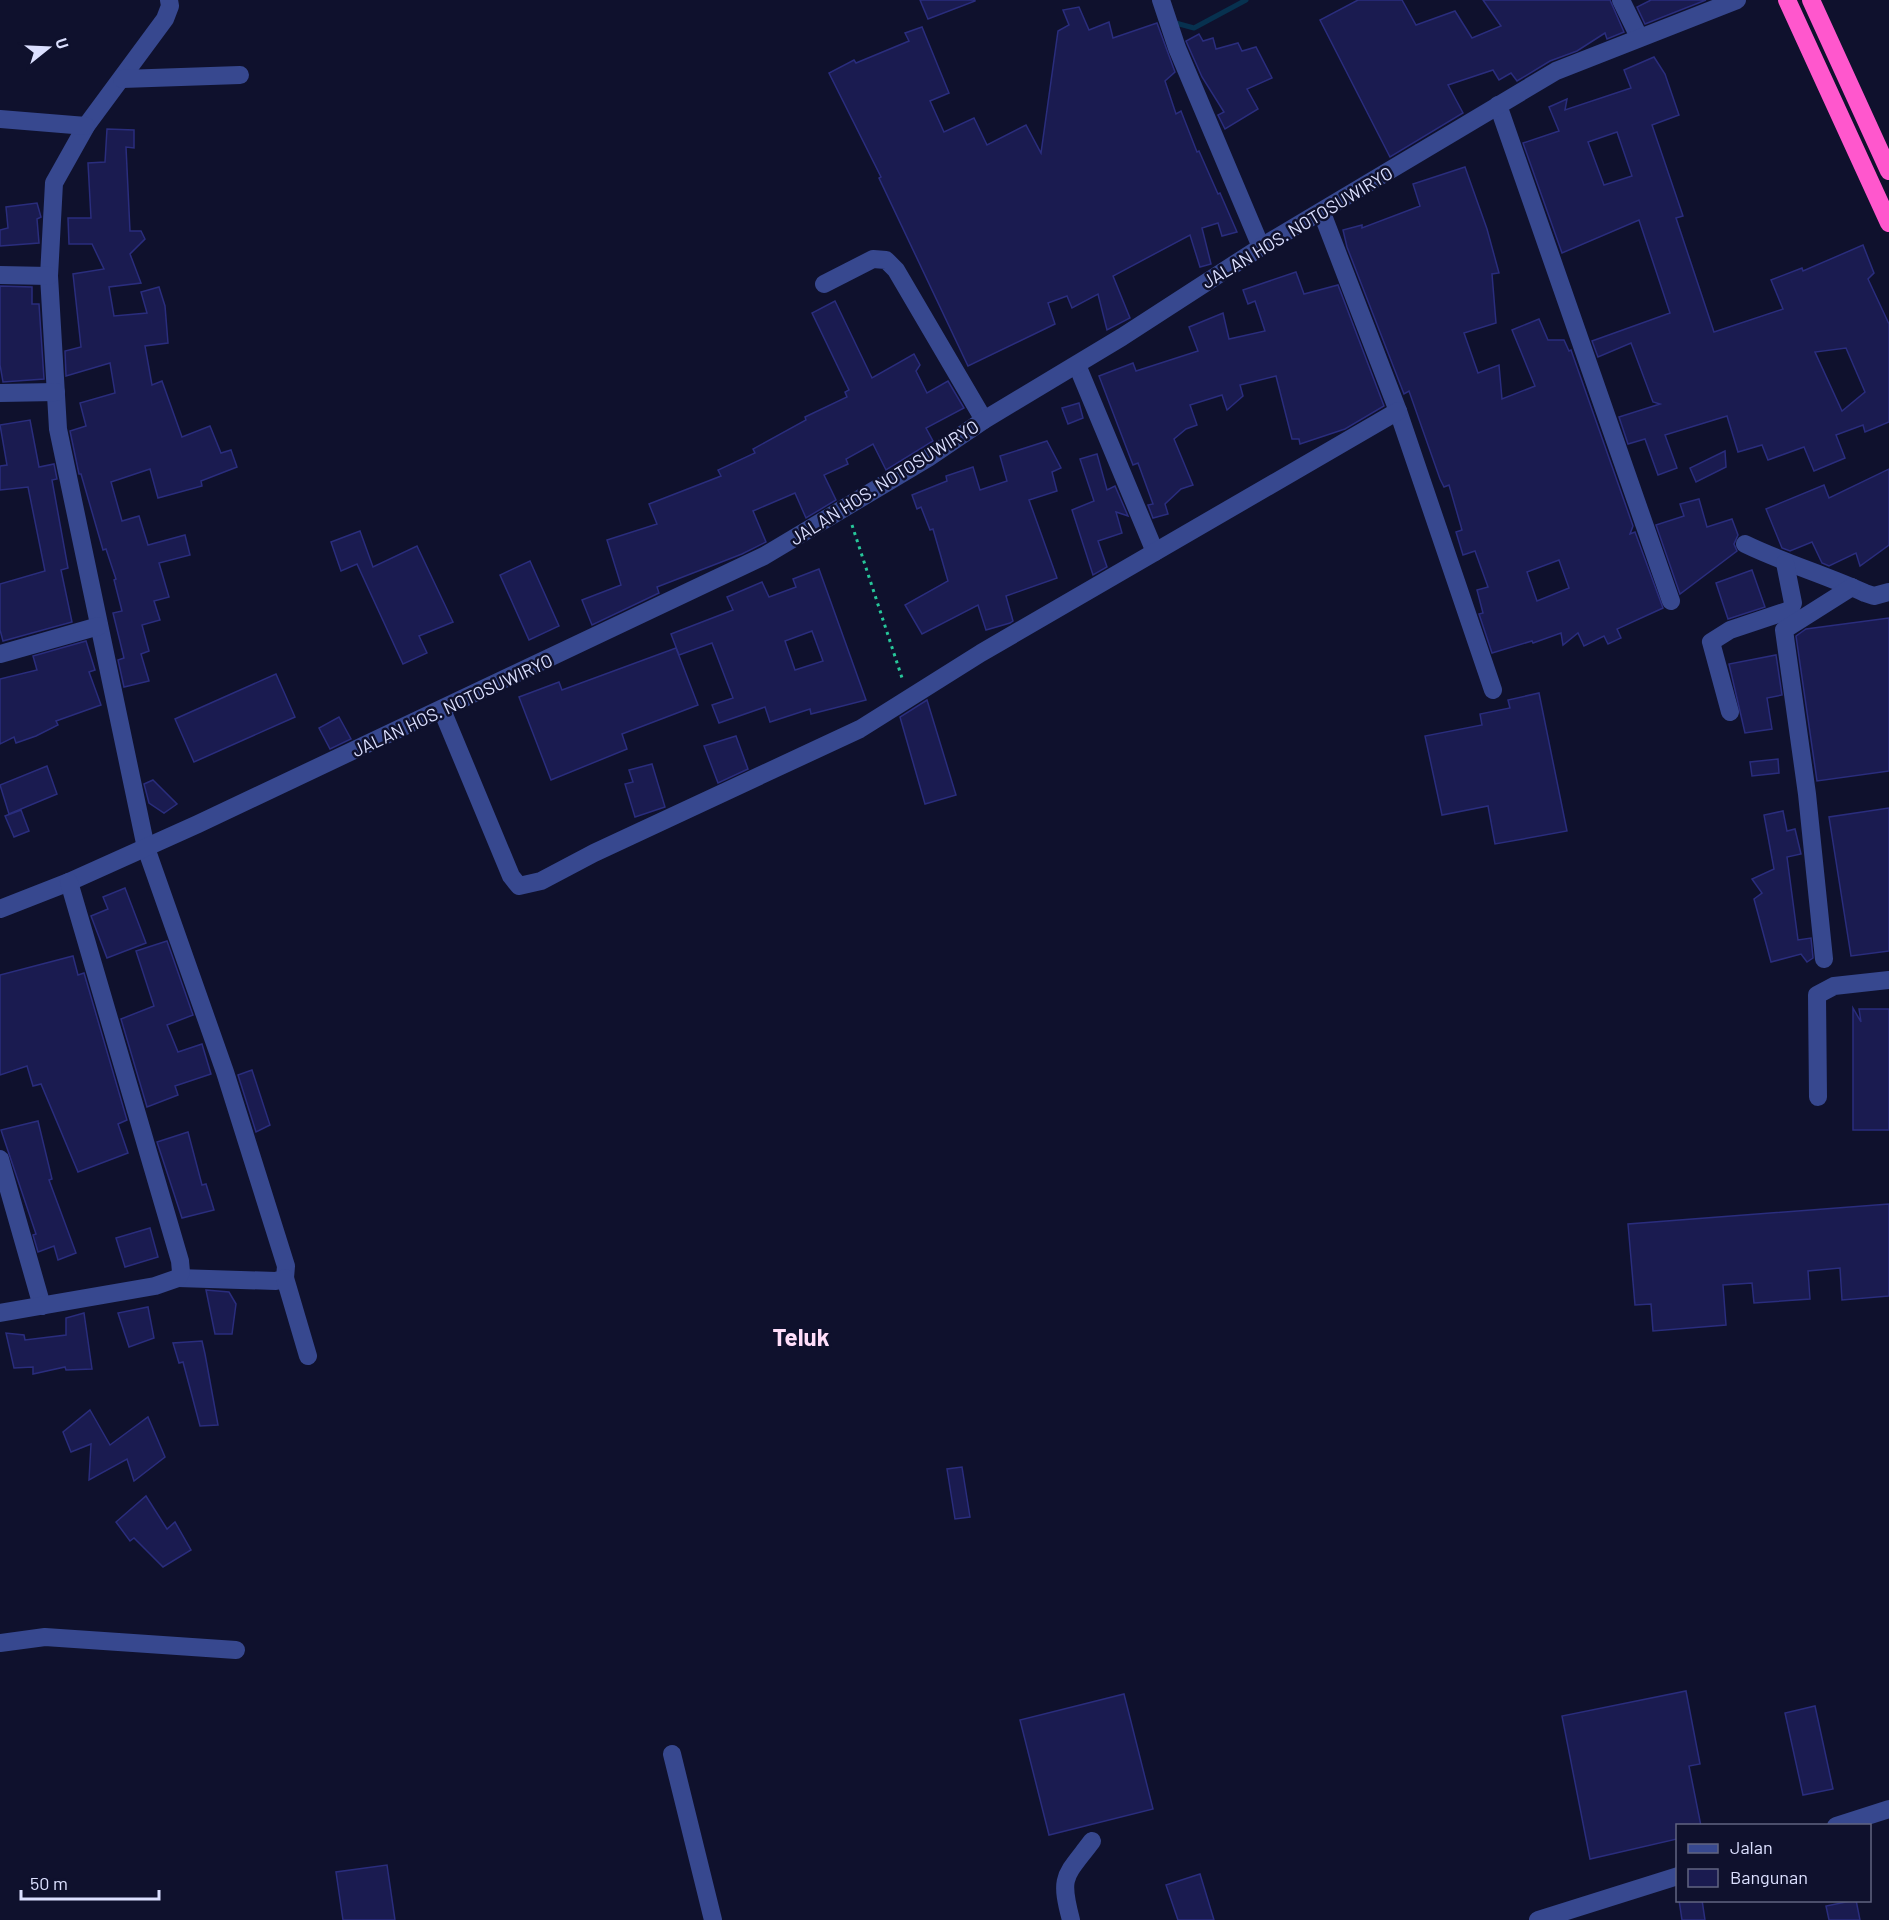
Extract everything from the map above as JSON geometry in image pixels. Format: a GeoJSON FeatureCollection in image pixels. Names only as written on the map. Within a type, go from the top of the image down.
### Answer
{"type":"FeatureCollection","features":[{"type":"Feature","properties":{"kind":"highway"},"geometry":{"type":"LineString","coordinates":[[1787,0],[1889,223]]}},
{"type":"Feature","properties":{"kind":"highway"},"geometry":{"type":"LineString","coordinates":[[1811,0],[1889,171]]}},
{"type":"Feature","properties":{"kind":"street"},"geometry":{"type":"LineString","coordinates":[[169,0],[170,6],[165,19],[86,126],[54,183],[49,276],[60,449],[146,848],[225,1072],[286,1266],[285,1278],[308,1356]]}},
{"type":"Feature","properties":{"kind":"street"},"geometry":{"type":"LineString","coordinates":[[1161,0],[1177,48],[1261,247]]}},
{"type":"Feature","properties":{"kind":"street"},"geometry":{"type":"LineString","coordinates":[[1621,0],[1640,37]]}},
{"type":"Feature","properties":{"kind":"street","name":"JALAN HOS. NOTOSUWIRYO"},"geometry":{"type":"LineString","coordinates":[[0,909],[146,848],[764,556],[847,509],[984,420],[1077,365],[1261,247],[1322,213],[1556,71],[1737,0]]}},
{"type":"Feature","properties":{"kind":"street"},"geometry":{"type":"LineString","coordinates":[[122,79],[240,75]]}},
{"type":"Feature","properties":{"kind":"street"},"geometry":{"type":"LineString","coordinates":[[1498,105],[1671,601]]}},
{"type":"Feature","properties":{"kind":"street"},"geometry":{"type":"LineString","coordinates":[[0,119],[86,126]]}},
{"type":"Feature","properties":{"kind":"street"},"geometry":{"type":"LineString","coordinates":[[1322,213],[1398,411],[1493,690]]}},
{"type":"Feature","properties":{"kind":"street"},"geometry":{"type":"LineString","coordinates":[[824,284],[873,259],[886,260],[896,270],[984,420]]}},
{"type":"Feature","properties":{"kind":"street"},"geometry":{"type":"LineString","coordinates":[[0,274],[49,276]]}},
{"type":"Feature","properties":{"kind":"street"},"geometry":{"type":"LineString","coordinates":[[1077,365],[1155,552]]}},
{"type":"Feature","properties":{"kind":"street"},"geometry":{"type":"LineString","coordinates":[[0,393],[56,392]]}},
{"type":"Feature","properties":{"kind":"street"},"geometry":{"type":"LineString","coordinates":[[442,710],[511,876],[519,886],[542,881],[604,848],[860,729],[1155,552],[1398,411]]}},
{"type":"Feature","properties":{"kind":"street"},"geometry":{"type":"LineString","coordinates":[[1745,544],[1785,563],[1813,571],[1874,596],[1889,592]]}},
{"type":"Feature","properties":{"kind":"street"},"geometry":{"type":"LineString","coordinates":[[1730,712],[1711,642],[1730,630],[1790,610],[1793,603],[1785,563]]}},
{"type":"Feature","properties":{"kind":"street"},"geometry":{"type":"LineString","coordinates":[[1824,959],[1807,794],[1784,630],[1852,587]]}},
{"type":"Feature","properties":{"kind":"street"},"geometry":{"type":"LineString","coordinates":[[0,654],[99,626]]}},
{"type":"Feature","properties":{"kind":"street"},"geometry":{"type":"LineString","coordinates":[[69,882],[180,1261],[178,1278]]}},
{"type":"Feature","properties":{"kind":"street"},"geometry":{"type":"LineString","coordinates":[[1818,1097],[1817,995],[1834,986],[1889,980]]}},
{"type":"Feature","properties":{"kind":"street"},"geometry":{"type":"LineString","coordinates":[[0,1159],[42,1306]]}},
{"type":"Feature","properties":{"kind":"street"},"geometry":{"type":"LineString","coordinates":[[0,1313],[155,1286],[178,1278],[276,1281],[285,1278]]}},
{"type":"Feature","properties":{"kind":"street"},"geometry":{"type":"LineString","coordinates":[[0,1643],[45,1637],[236,1650]]}},
{"type":"Feature","properties":{"kind":"street"},"geometry":{"type":"LineString","coordinates":[[672,1754],[713,1920]]}},
{"type":"Feature","properties":{"kind":"street"},"geometry":{"type":"LineString","coordinates":[[1842,1824],[1889,1809]]}},
{"type":"Feature","properties":{"kind":"street"},"geometry":{"type":"LineString","coordinates":[[1071,1920],[1063,1891],[1064,1882],[1092,1841]]}},
{"type":"Feature","properties":{"kind":"street"},"geometry":{"type":"LineString","coordinates":[[1538,1920],[1676,1876]]}},
{"type":"Feature","properties":{"kind":"path"},"geometry":{"type":"LineString","coordinates":[[847,509],[908,699]]}},
{"type":"Feature","properties":{"kind":"building"},"geometry":{"type":"Polygon","coordinates":[[[920,0],[975,0],[975,1],[928,19],[920,0]]]}},
{"type":"Feature","properties":{"kind":"building"},"geometry":{"type":"Polygon","coordinates":[[[1358,0],[1402,0],[1416,25],[1455,11],[1472,38],[1501,26],[1483,0],[1610,0],[1624,32],[1607,39],[1605,33],[1577,51],[1550,61],[1517,81],[1511,73],[1499,80],[1493,70],[1448,85],[1463,113],[1390,157],[1320,20],[1358,0]]]}},
{"type":"Feature","properties":{"kind":"building"},"geometry":{"type":"Polygon","coordinates":[[[1651,0],[1706,0],[1645,24],[1637,7],[1651,0]]]}},
{"type":"Feature","properties":{"kind":"building"},"geometry":{"type":"Polygon","coordinates":[[[1079,7],[1089,30],[1109,22],[1113,38],[1157,23],[1175,72],[1165,81],[1176,114],[1181,111],[1197,152],[1199,151],[1218,194],[1220,193],[1237,232],[1222,236],[1218,223],[1202,228],[1211,264],[1200,267],[1190,235],[1113,276],[1130,318],[1107,330],[1098,294],[1072,308],[1067,296],[1048,303],[1055,324],[968,366],[879,178],[881,177],[829,73],[854,60],[856,63],[909,41],[905,33],[922,27],[949,93],[930,101],[944,132],[974,118],[987,145],[1026,125],[1041,153],[1058,31],[1069,25],[1063,10],[1079,7]]]}},
{"type":"Feature","properties":{"kind":"building"},"geometry":{"type":"Polygon","coordinates":[[[1199,34],[1203,41],[1213,38],[1216,49],[1238,43],[1242,51],[1256,47],[1272,78],[1247,89],[1258,109],[1225,129],[1218,115],[1224,112],[1202,77],[1186,41],[1199,34]]]}},
{"type":"Feature","properties":{"kind":"building"},"geometry":{"type":"Polygon","coordinates":[[[1654,57],[1665,74],[1679,115],[1652,125],[1683,216],[1676,218],[1714,332],[1783,309],[1771,280],[1802,268],[1803,271],[1863,245],[1874,273],[1868,279],[1889,324],[1889,422],[1865,432],[1863,425],[1836,435],[1845,458],[1814,471],[1804,447],[1768,460],[1762,445],[1738,452],[1727,416],[1665,435],[1677,468],[1658,475],[1645,439],[1628,444],[1619,417],[1660,404],[1653,402],[1631,343],[1598,357],[1592,341],[1670,313],[1639,220],[1562,253],[1523,143],[1559,131],[1549,107],[1567,99],[1565,110],[1631,88],[1624,70],[1654,57]],[[1617,132],[1588,142],[1604,185],[1632,176],[1617,132]],[[1846,348],[1815,352],[1842,411],[1865,392],[1846,348]]]}},
{"type":"Feature","properties":{"kind":"building"},"geometry":{"type":"Polygon","coordinates":[[[107,129],[134,130],[134,148],[126,147],[130,231],[141,231],[145,239],[130,254],[141,283],[109,287],[114,316],[147,313],[141,292],[159,287],[165,306],[168,343],[145,346],[152,385],[162,381],[182,437],[210,426],[221,453],[231,450],[237,467],[201,481],[202,486],[158,498],[150,469],[111,482],[122,521],[139,516],[148,545],[185,535],[190,555],[159,563],[169,597],[154,601],[160,620],[142,625],[149,651],[141,654],[149,681],[124,687],[118,660],[124,658],[113,613],[122,611],[114,580],[116,579],[106,549],[103,550],[81,474],[79,474],[70,431],[86,426],[80,403],[115,393],[110,363],[66,376],[65,351],[81,347],[73,274],[104,269],[92,244],[69,244],[68,218],[91,218],[88,163],[105,162],[107,129]]]}},
{"type":"Feature","properties":{"kind":"building"},"geometry":{"type":"Polygon","coordinates":[[[1465,167],[1487,229],[1499,273],[1492,274],[1496,323],[1464,333],[1478,373],[1499,365],[1502,399],[1535,386],[1512,330],[1539,319],[1548,340],[1564,340],[1569,351],[1571,350],[1633,526],[1630,534],[1635,532],[1663,608],[1617,629],[1621,638],[1608,644],[1604,636],[1584,646],[1578,633],[1563,645],[1561,633],[1533,643],[1532,641],[1492,653],[1479,614],[1483,613],[1477,590],[1488,587],[1475,551],[1463,555],[1456,532],[1462,530],[1449,485],[1444,487],[1440,479],[1409,391],[1404,394],[1347,247],[1343,230],[1362,225],[1362,228],[1420,206],[1413,184],[1465,167]],[[1559,560],[1527,572],[1537,601],[1569,588],[1559,560]]]}},
{"type":"Feature","properties":{"kind":"building"},"geometry":{"type":"Polygon","coordinates":[[[37,203],[41,217],[37,219],[39,243],[0,246],[0,230],[8,228],[6,207],[37,203]]]}},
{"type":"Feature","properties":{"kind":"building"},"geometry":{"type":"Polygon","coordinates":[[[1296,272],[1304,294],[1338,285],[1384,406],[1345,429],[1300,444],[1299,439],[1292,439],[1276,376],[1240,385],[1243,396],[1227,410],[1222,395],[1190,405],[1197,425],[1186,429],[1174,439],[1193,485],[1181,489],[1165,504],[1168,514],[1153,518],[1148,505],[1153,504],[1138,463],[1133,465],[1099,376],[1133,363],[1136,371],[1198,351],[1189,327],[1223,313],[1229,339],[1265,331],[1255,301],[1248,304],[1243,290],[1296,272]]]}},
{"type":"Feature","properties":{"kind":"building"},"geometry":{"type":"Polygon","coordinates":[[[0,286],[32,287],[32,304],[39,304],[44,379],[3,382],[0,365],[0,286]]]}},
{"type":"Feature","properties":{"kind":"building"},"geometry":{"type":"Polygon","coordinates":[[[835,301],[872,378],[914,354],[920,365],[916,371],[927,393],[948,381],[964,408],[926,428],[933,441],[886,470],[873,444],[846,459],[848,464],[824,475],[836,500],[806,518],[795,493],[753,511],[766,542],[742,554],[657,587],[659,593],[592,625],[582,600],[621,585],[607,540],[657,524],[649,504],[721,476],[718,470],[755,453],[753,449],[806,420],[805,417],[847,397],[845,392],[849,390],[812,313],[835,301]]]}},
{"type":"Feature","properties":{"kind":"building"},"geometry":{"type":"Polygon","coordinates":[[[1079,403],[1083,418],[1068,424],[1062,408],[1079,403]]]}},
{"type":"Feature","properties":{"kind":"building"},"geometry":{"type":"Polygon","coordinates":[[[30,420],[39,467],[54,464],[57,479],[52,480],[68,568],[61,570],[72,622],[3,641],[0,630],[0,584],[45,571],[28,487],[0,490],[0,466],[7,465],[0,425],[30,420]]]}},
{"type":"Feature","properties":{"kind":"building"},"geometry":{"type":"Polygon","coordinates":[[[1047,441],[1061,468],[1052,472],[1057,491],[1029,500],[1057,578],[1006,596],[1013,621],[1010,623],[986,630],[978,605],[922,634],[905,605],[948,581],[933,529],[930,530],[921,507],[917,509],[912,495],[947,481],[946,476],[973,467],[980,490],[1007,481],[1000,456],[1047,441]]]}},
{"type":"Feature","properties":{"kind":"building"},"geometry":{"type":"Polygon","coordinates":[[[1725,451],[1726,467],[1696,482],[1690,468],[1725,451]]]}},
{"type":"Feature","properties":{"kind":"building"},"geometry":{"type":"Polygon","coordinates":[[[1097,454],[1107,490],[1115,486],[1128,516],[1116,512],[1122,533],[1098,541],[1107,567],[1093,575],[1072,510],[1094,501],[1080,459],[1097,454]]]}},
{"type":"Feature","properties":{"kind":"building"},"geometry":{"type":"Polygon","coordinates":[[[1889,469],[1889,545],[1860,566],[1856,553],[1829,566],[1822,563],[1812,542],[1790,551],[1782,548],[1766,509],[1824,485],[1829,498],[1889,469]]]}},
{"type":"Feature","properties":{"kind":"building"},"geometry":{"type":"Polygon","coordinates":[[[1699,499],[1707,527],[1732,519],[1738,535],[1734,544],[1737,551],[1680,594],[1656,525],[1684,516],[1680,504],[1699,499]]]}},
{"type":"Feature","properties":{"kind":"building"},"geometry":{"type":"Polygon","coordinates":[[[360,531],[373,567],[417,546],[453,622],[419,636],[427,653],[403,664],[357,564],[341,571],[331,542],[360,531]]]}},
{"type":"Feature","properties":{"kind":"building"},"geometry":{"type":"Polygon","coordinates":[[[530,561],[559,626],[529,640],[500,575],[530,561]]]}},
{"type":"Feature","properties":{"kind":"building"},"geometry":{"type":"Polygon","coordinates":[[[819,569],[866,700],[811,714],[810,709],[770,722],[765,707],[719,723],[712,705],[733,698],[712,643],[679,655],[671,634],[733,610],[727,597],[762,582],[769,597],[796,587],[793,579],[819,569]],[[812,631],[785,641],[795,670],[823,661],[812,631]]]}},
{"type":"Feature","properties":{"kind":"building"},"geometry":{"type":"Polygon","coordinates":[[[1752,570],[1765,607],[1728,619],[1716,583],[1752,570]]]}},
{"type":"Feature","properties":{"kind":"building"},"geometry":{"type":"Polygon","coordinates":[[[1889,618],[1889,771],[1817,781],[1796,636],[1806,629],[1889,618]]]}},
{"type":"Feature","properties":{"kind":"building"},"geometry":{"type":"Polygon","coordinates":[[[86,641],[95,670],[89,672],[101,705],[56,721],[58,725],[36,736],[16,743],[14,737],[0,744],[0,679],[37,670],[33,656],[86,641]]]}},
{"type":"Feature","properties":{"kind":"building"},"geometry":{"type":"Polygon","coordinates":[[[676,648],[698,705],[622,734],[627,749],[551,780],[519,697],[559,682],[562,690],[676,648]]]}},
{"type":"Feature","properties":{"kind":"building"},"geometry":{"type":"Polygon","coordinates":[[[1776,655],[1782,695],[1767,698],[1772,729],[1745,733],[1729,664],[1776,655]]]}},
{"type":"Feature","properties":{"kind":"building"},"geometry":{"type":"Polygon","coordinates":[[[276,674],[295,717],[194,762],[175,719],[276,674]]]}},
{"type":"Feature","properties":{"kind":"building"},"geometry":{"type":"Polygon","coordinates":[[[1539,693],[1567,831],[1495,844],[1488,806],[1442,815],[1425,736],[1482,725],[1480,714],[1510,708],[1508,700],[1539,693]]]}},
{"type":"Feature","properties":{"kind":"building"},"geometry":{"type":"Polygon","coordinates":[[[927,700],[956,795],[925,804],[900,717],[927,700]]]}},
{"type":"Feature","properties":{"kind":"building"},"geometry":{"type":"Polygon","coordinates":[[[339,717],[351,739],[330,749],[319,728],[339,717]]]}},
{"type":"Feature","properties":{"kind":"building"},"geometry":{"type":"Polygon","coordinates":[[[736,736],[748,769],[718,783],[704,746],[736,736]]]}},
{"type":"Feature","properties":{"kind":"building"},"geometry":{"type":"Polygon","coordinates":[[[1778,759],[1779,773],[1752,776],[1750,762],[1778,759]]]}},
{"type":"Feature","properties":{"kind":"building"},"geometry":{"type":"Polygon","coordinates":[[[652,764],[665,807],[635,817],[625,784],[633,782],[629,770],[652,764]]]}},
{"type":"Feature","properties":{"kind":"building"},"geometry":{"type":"Polygon","coordinates":[[[47,766],[57,794],[9,814],[0,785],[47,766]]]}},
{"type":"Feature","properties":{"kind":"building"},"geometry":{"type":"Polygon","coordinates":[[[153,780],[177,804],[164,813],[149,803],[144,784],[153,780]]]}},
{"type":"Feature","properties":{"kind":"building"},"geometry":{"type":"Polygon","coordinates":[[[1889,808],[1889,951],[1851,956],[1829,817],[1889,808]]]}},
{"type":"Feature","properties":{"kind":"building"},"geometry":{"type":"Polygon","coordinates":[[[21,810],[29,831],[14,837],[5,816],[21,810]]]}},
{"type":"Feature","properties":{"kind":"building"},"geometry":{"type":"Polygon","coordinates":[[[1783,811],[1787,831],[1795,829],[1801,854],[1787,857],[1798,940],[1811,938],[1813,958],[1807,962],[1801,954],[1771,962],[1754,899],[1762,893],[1752,879],[1774,869],[1764,815],[1783,811]]]}},
{"type":"Feature","properties":{"kind":"building"},"geometry":{"type":"Polygon","coordinates":[[[125,888],[146,943],[107,958],[91,916],[108,909],[103,897],[125,888]]]}},
{"type":"Feature","properties":{"kind":"building"},"geometry":{"type":"Polygon","coordinates":[[[167,941],[193,1015],[167,1025],[178,1052],[202,1044],[211,1074],[175,1086],[178,1095],[147,1107],[121,1019],[154,1006],[136,951],[167,941]]]}},
{"type":"Feature","properties":{"kind":"building"},"geometry":{"type":"Polygon","coordinates":[[[73,956],[78,975],[84,973],[127,1120],[118,1124],[128,1153],[78,1172],[41,1084],[33,1086],[27,1066],[0,1075],[0,975],[73,956]]]}},
{"type":"Feature","properties":{"kind":"building"},"geometry":{"type":"Polygon","coordinates":[[[1853,1008],[1861,1022],[1859,1009],[1889,1009],[1889,1130],[1853,1130],[1853,1008]]]}},
{"type":"Feature","properties":{"kind":"building"},"geometry":{"type":"Polygon","coordinates":[[[252,1070],[270,1125],[256,1132],[238,1075],[252,1070]]]}},
{"type":"Feature","properties":{"kind":"building"},"geometry":{"type":"Polygon","coordinates":[[[38,1121],[52,1179],[49,1180],[76,1253],[58,1260],[54,1246],[38,1252],[33,1235],[36,1234],[1,1130],[38,1121]]]}},
{"type":"Feature","properties":{"kind":"building"},"geometry":{"type":"Polygon","coordinates":[[[188,1132],[202,1185],[206,1184],[214,1210],[182,1218],[157,1142],[188,1132]]]}},
{"type":"Feature","properties":{"kind":"building"},"geometry":{"type":"Polygon","coordinates":[[[1889,1204],[1889,1296],[1842,1300],[1840,1268],[1808,1271],[1810,1299],[1754,1303],[1752,1283],[1723,1285],[1726,1325],[1653,1331],[1651,1304],[1635,1305],[1628,1224],[1889,1204]]]}},
{"type":"Feature","properties":{"kind":"building"},"geometry":{"type":"Polygon","coordinates":[[[150,1228],[158,1257],[125,1267],[116,1238],[150,1228]]]}},
{"type":"Feature","properties":{"kind":"building"},"geometry":{"type":"Polygon","coordinates":[[[206,1290],[229,1292],[236,1304],[232,1334],[215,1334],[206,1290]]]}},
{"type":"Feature","properties":{"kind":"building"},"geometry":{"type":"Polygon","coordinates":[[[148,1307],[154,1338],[129,1347],[118,1313],[148,1307]]]}},
{"type":"Feature","properties":{"kind":"building"},"geometry":{"type":"Polygon","coordinates":[[[84,1313],[92,1369],[66,1370],[65,1367],[33,1374],[33,1367],[14,1368],[6,1333],[24,1335],[25,1340],[66,1335],[66,1318],[84,1313]]]}},
{"type":"Feature","properties":{"kind":"building"},"geometry":{"type":"Polygon","coordinates":[[[202,1341],[218,1425],[200,1426],[183,1362],[179,1363],[173,1343],[202,1341]]]}},
{"type":"Feature","properties":{"kind":"building"},"geometry":{"type":"Polygon","coordinates":[[[90,1410],[110,1445],[148,1417],[165,1457],[134,1481],[127,1459],[89,1480],[91,1444],[71,1452],[63,1432],[90,1410]]]}},
{"type":"Feature","properties":{"kind":"building"},"geometry":{"type":"Polygon","coordinates":[[[962,1467],[970,1517],[955,1519],[947,1469],[962,1467]]]}},
{"type":"Feature","properties":{"kind":"building"},"geometry":{"type":"Polygon","coordinates":[[[146,1496],[167,1529],[175,1522],[191,1550],[163,1567],[134,1538],[130,1541],[116,1522],[146,1496]]]}},
{"type":"Feature","properties":{"kind":"building"},"geometry":{"type":"Polygon","coordinates":[[[1686,1691],[1700,1764],[1689,1766],[1701,1824],[1676,1824],[1676,1839],[1590,1859],[1562,1716],[1686,1691]]]}},
{"type":"Feature","properties":{"kind":"building"},"geometry":{"type":"Polygon","coordinates":[[[1124,1694],[1153,1809],[1049,1835],[1020,1720],[1124,1694]]]}},
{"type":"Feature","properties":{"kind":"building"},"geometry":{"type":"Polygon","coordinates":[[[1815,1706],[1833,1789],[1803,1795],[1785,1713],[1815,1706]]]}},
{"type":"Feature","properties":{"kind":"building"},"geometry":{"type":"Polygon","coordinates":[[[387,1865],[395,1920],[343,1920],[336,1872],[387,1865]]]}},
{"type":"Feature","properties":{"kind":"building"},"geometry":{"type":"Polygon","coordinates":[[[1200,1874],[1214,1920],[1178,1920],[1166,1885],[1200,1874]]]}},
{"type":"Feature","properties":{"kind":"building"},"geometry":{"type":"Polygon","coordinates":[[[1679,1902],[1702,1902],[1705,1920],[1682,1920],[1679,1902]]]}},
{"type":"Feature","properties":{"kind":"building"},"geometry":{"type":"Polygon","coordinates":[[[1856,1902],[1860,1920],[1829,1920],[1826,1906],[1856,1902]]]}},
{"type":"Feature","properties":{"kind":"waterway"},"geometry":{"type":"LineString","coordinates":[[1172,22],[1194,28],[1246,0]]}},
{"type":"Feature","properties":{"kind":"district","name":"Teluk"},"geometry":{"type":"Point","coordinates":[801,1336]}}]}
